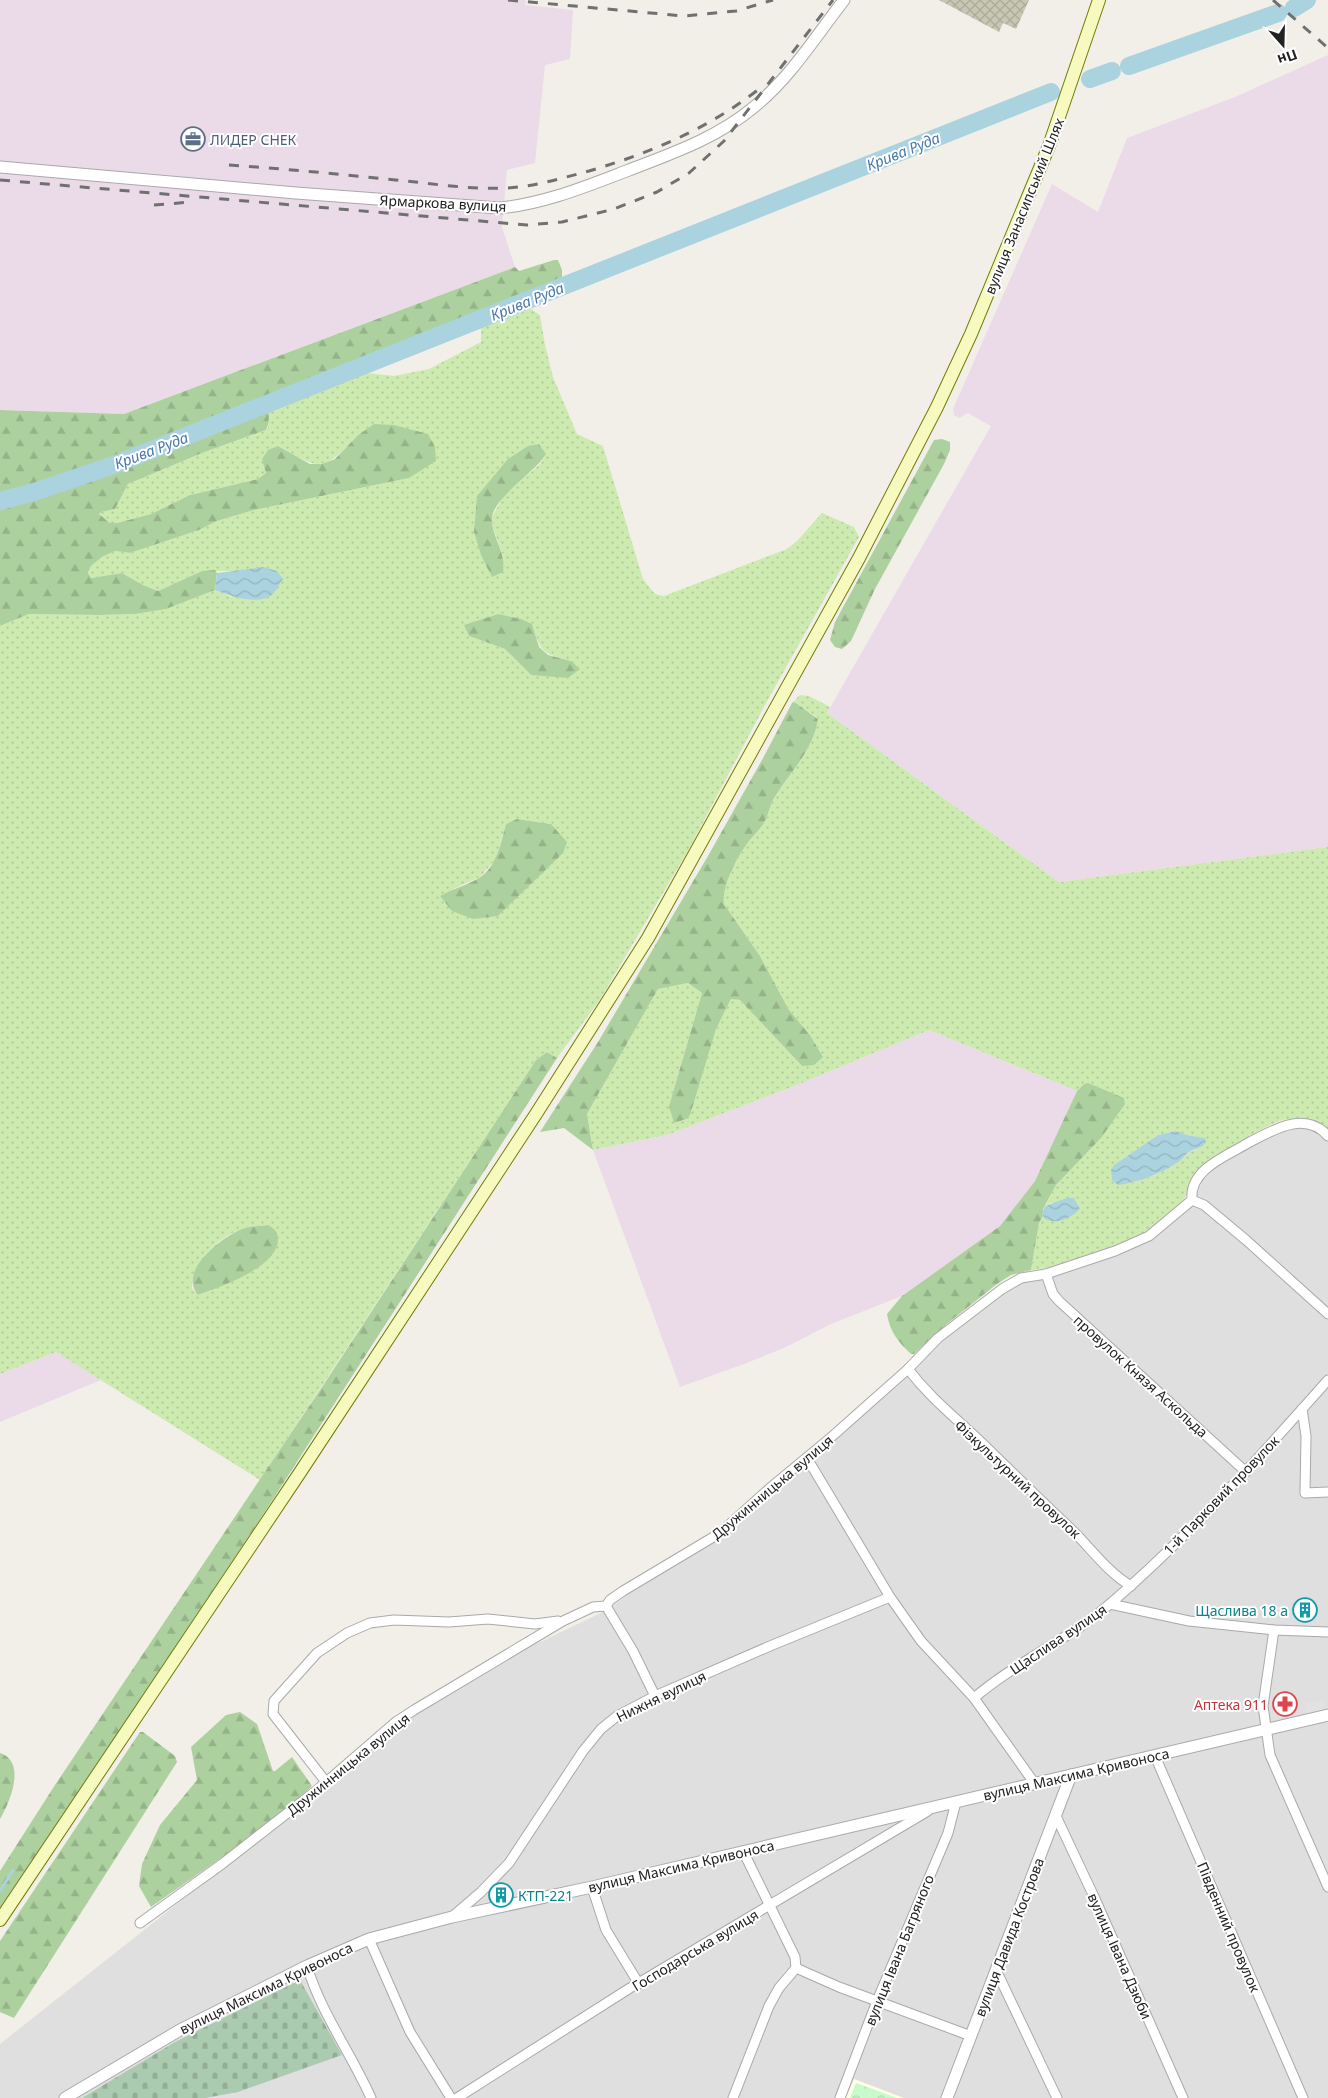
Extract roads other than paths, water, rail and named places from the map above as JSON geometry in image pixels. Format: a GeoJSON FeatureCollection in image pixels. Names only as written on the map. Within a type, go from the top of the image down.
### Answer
{"type":"FeatureCollection","features":[{"type":"Feature","properties":{"kind":"main road","name":"вулиця Занасипський Шлях"},"geometry":{"type":"LineString","coordinates":[[0,1920],[299,1474],[536,1114],[642,946],[859,558],[937,407],[971,334],[1049,146],[1098,0]]}},
{"type":"Feature","properties":{"kind":"street","name":"Ярмаркова вулиця"},"geometry":{"type":"LineString","coordinates":[[0,167],[296,193],[499,208],[524,206],[594,183],[690,146],[714,135],[736,121],[773,91],[844,0]]}},
{"type":"Feature","properties":{"kind":"street","name":"Дружинницька вулиця"},"geometry":{"type":"LineString","coordinates":[[140,1923],[222,1864],[326,1782],[397,1721],[563,1621],[593,1607],[606,1606],[610,1600],[623,1591],[720,1533],[908,1369],[938,1338],[1002,1289],[1021,1278],[1046,1274],[1116,1251],[1149,1236],[1192,1200],[1193,1186],[1212,1164],[1268,1132],[1294,1123],[1308,1124],[1321,1128],[1328,1136]]}},
{"type":"Feature","properties":{"kind":"street"},"geometry":{"type":"LineString","coordinates":[[1192,1200],[1204,1205],[1246,1240],[1328,1314]]}},
{"type":"Feature","properties":{"kind":"street","name":"провулок Князя Аскольда"},"geometry":{"type":"LineString","coordinates":[[1046,1274],[1050,1289],[1059,1301],[1246,1472]]}},
{"type":"Feature","properties":{"kind":"street","name":"Фізкультурний провулок"},"geometry":{"type":"LineString","coordinates":[[908,1369],[937,1404],[982,1443],[1080,1538],[1114,1574],[1131,1586]]}},
{"type":"Feature","properties":{"kind":"street","name":"1-й Парковий провулок"},"geometry":{"type":"LineString","coordinates":[[1110,1604],[1131,1586],[1246,1472],[1328,1380]]}},
{"type":"Feature","properties":{"kind":"street"},"geometry":{"type":"LineString","coordinates":[[1302,1409],[1306,1436],[1306,1493],[1328,1492]]}},
{"type":"Feature","properties":{"kind":"street"},"geometry":{"type":"LineString","coordinates":[[807,1458],[890,1597],[921,1641],[974,1698],[1035,1784]]}},
{"type":"Feature","properties":{"kind":"street","name":"Нижня вулиця"},"geometry":{"type":"LineString","coordinates":[[452,1917],[481,1892],[509,1863],[583,1751],[601,1729],[617,1716],[655,1696],[890,1597]]}},
{"type":"Feature","properties":{"kind":"street","name":"Щаслива вулиця"},"geometry":{"type":"LineString","coordinates":[[974,1698],[1097,1615],[1110,1604],[1189,1621],[1274,1630],[1328,1632]]}},
{"type":"Feature","properties":{"kind":"street"},"geometry":{"type":"LineString","coordinates":[[606,1606],[633,1651],[655,1696]]}},
{"type":"Feature","properties":{"kind":"street"},"geometry":{"type":"LineString","coordinates":[[326,1782],[273,1714],[272,1707],[274,1701],[317,1653],[347,1633],[370,1623],[394,1620],[439,1622],[488,1619],[535,1624],[563,1621]]}},
{"type":"Feature","properties":{"kind":"street"},"geometry":{"type":"LineString","coordinates":[[1274,1630],[1263,1706],[1270,1755],[1328,1887]]}},
{"type":"Feature","properties":{"kind":"street","name":"вулиця Максима Кривоноса"},"geometry":{"type":"LineString","coordinates":[[65,2098],[180,2030],[307,1966],[369,1939],[452,1917],[592,1887],[1328,1715]]}},
{"type":"Feature","properties":{"kind":"street","name":"Південний провулок"},"geometry":{"type":"LineString","coordinates":[[1155,1756],[1304,2098]]}},
{"type":"Feature","properties":{"kind":"street","name":"вулиця Давида Кострова"},"geometry":{"type":"LineString","coordinates":[[946,2098],[1071,1776]]}},
{"type":"Feature","properties":{"kind":"street","name":"вулиця Івана Багряного"},"geometry":{"type":"LineString","coordinates":[[840,2098],[877,2001],[948,1833],[956,1802]]}},
{"type":"Feature","properties":{"kind":"street","name":"Господарська вулиця"},"geometry":{"type":"LineString","coordinates":[[457,2098],[639,1984],[936,1806]]}},
{"type":"Feature","properties":{"kind":"street","name":"вулиця Івана Дзюби"},"geometry":{"type":"LineString","coordinates":[[1056,1816],[1100,1909],[1183,2098]]}},
{"type":"Feature","properties":{"kind":"street"},"geometry":{"type":"LineString","coordinates":[[733,2098],[769,2006],[779,1988],[796,1968],[795,1957],[744,1851]]}},
{"type":"Feature","properties":{"kind":"street"},"geometry":{"type":"LineString","coordinates":[[592,1887],[606,1930],[639,1984]]}},
{"type":"Feature","properties":{"kind":"street"},"geometry":{"type":"LineString","coordinates":[[369,1939],[410,2032],[451,2098]]}},
{"type":"Feature","properties":{"kind":"street"},"geometry":{"type":"LineString","coordinates":[[307,1966],[314,1988],[330,2022],[361,2074],[371,2098]]}},
{"type":"Feature","properties":{"kind":"street"},"geometry":{"type":"LineString","coordinates":[[796,1968],[971,2036]]}},
{"type":"Feature","properties":{"kind":"street"},"geometry":{"type":"LineString","coordinates":[[996,1970],[1057,2098]]}},
{"type":"Feature","properties":{"kind":"water"},"geometry":{"type":"Polygon","coordinates":[[[263,567],[277,571],[283,579],[274,593],[268,597],[253,600],[245,599],[215,590],[217,573],[263,567]]]}},
{"type":"Feature","properties":{"kind":"water"},"geometry":{"type":"Polygon","coordinates":[[[1176,1131],[1205,1138],[1206,1142],[1189,1152],[1177,1163],[1149,1177],[1118,1185],[1112,1180],[1111,1170],[1114,1165],[1158,1135],[1176,1131]]]}},
{"type":"Feature","properties":{"kind":"water"},"geometry":{"type":"Polygon","coordinates":[[[1067,1198],[1074,1198],[1080,1209],[1063,1220],[1053,1221],[1044,1218],[1042,1213],[1045,1206],[1067,1198]]]}},
{"type":"Feature","properties":{"kind":"waterway","name":"Крива Руда"},"geometry":{"type":"LineString","coordinates":[[1294,8],[1307,0]]}},
{"type":"Feature","properties":{"kind":"waterway","name":"Крива Руда"},"geometry":{"type":"LineString","coordinates":[[1129,66],[1278,13]]}},
{"type":"Feature","properties":{"kind":"waterway"},"geometry":{"type":"LineString","coordinates":[[1090,79],[1112,71]]}},
{"type":"Feature","properties":{"kind":"waterway","name":"Крива Руда"},"geometry":{"type":"LineString","coordinates":[[0,501],[34,492],[111,466],[1051,92]]}},
{"type":"Feature","properties":{"kind":"waterway"},"geometry":{"type":"LineString","coordinates":[[0,1891],[13,1870]]}},
{"type":"Feature","properties":{"kind":"railway"},"geometry":{"type":"LineString","coordinates":[[508,0],[684,16],[736,11],[773,0]]}},
{"type":"Feature","properties":{"kind":"railway"},"geometry":{"type":"LineString","coordinates":[[0,180],[527,225],[562,222],[614,209],[657,192],[689,173],[724,141],[833,0]]}},
{"type":"Feature","properties":{"kind":"railway"},"geometry":{"type":"LineString","coordinates":[[1273,0],[1328,48]]}},
{"type":"Feature","properties":{"kind":"railway"},"geometry":{"type":"LineString","coordinates":[[229,165],[462,187],[519,187],[589,171],[656,148],[720,116],[759,89]]}},
{"type":"Feature","properties":{"kind":"railway"},"geometry":{"type":"LineString","coordinates":[[154,205],[191,202]]}},
{"type":"Feature","properties":{"kind":"place","name":"ЛИДЕР СНЕК"},"geometry":{"type":"Point","coordinates":[193,139]}},
{"type":"Feature","properties":{"kind":"place","name":"Щаслива 18 а"},"geometry":{"type":"Point","coordinates":[1305,1610]}},
{"type":"Feature","properties":{"kind":"place","name":"Аптека 911"},"geometry":{"type":"Point","coordinates":[1285,1704]}},
{"type":"Feature","properties":{"kind":"place","name":"КТП-221"},"geometry":{"type":"Point","coordinates":[501,1895]}}]}
